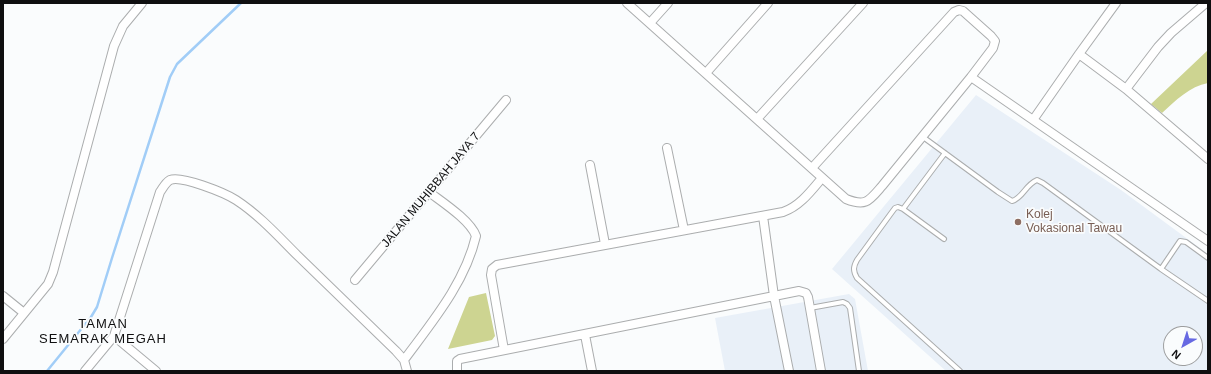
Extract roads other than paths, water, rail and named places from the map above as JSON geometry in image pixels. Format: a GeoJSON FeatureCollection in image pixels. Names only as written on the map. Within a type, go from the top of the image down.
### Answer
{"type":"FeatureCollection","features":[{"type":"Feature","properties":{"kind":"street"},"geometry":{"type":"LineString","coordinates":[[3,339],[48,284],[53,272],[114,46],[123,26],[142,3]]}},
{"type":"Feature","properties":{"kind":"street"},"geometry":{"type":"LineString","coordinates":[[626,3],[846,199],[857,204],[865,202],[882,186],[971,77],[993,48],[995,41],[969,16],[959,10],[954,12],[812,168]]}},
{"type":"Feature","properties":{"kind":"street"},"geometry":{"type":"LineString","coordinates":[[650,23],[668,3]]}},
{"type":"Feature","properties":{"kind":"street"},"geometry":{"type":"LineString","coordinates":[[706,73],[768,3]]}},
{"type":"Feature","properties":{"kind":"street"},"geometry":{"type":"LineString","coordinates":[[757,119],[863,3]]}},
{"type":"Feature","properties":{"kind":"street"},"geometry":{"type":"LineString","coordinates":[[1033,120],[1116,3]]}},
{"type":"Feature","properties":{"kind":"street"},"geometry":{"type":"LineString","coordinates":[[1126,89],[1158,46],[1206,3]]}},
{"type":"Feature","properties":{"kind":"street"},"geometry":{"type":"LineString","coordinates":[[1079,54],[1126,89],[1208,159]]}},
{"type":"Feature","properties":{"kind":"street"},"geometry":{"type":"LineString","coordinates":[[971,77],[1208,241]]}},
{"type":"Feature","properties":{"kind":"street","name":"JALAN MUHIBBAH JAYA 7"},"geometry":{"type":"LineString","coordinates":[[355,280],[506,100]]}},
{"type":"Feature","properties":{"kind":"street"},"geometry":{"type":"LineString","coordinates":[[667,148],[684,230]]}},
{"type":"Feature","properties":{"kind":"street"},"geometry":{"type":"LineString","coordinates":[[590,165],[605,244]]}},
{"type":"Feature","properties":{"kind":"street"},"geometry":{"type":"LineString","coordinates":[[504,350],[491,275],[492,269],[496,265],[783,212],[794,208],[822,178]]}},
{"type":"Feature","properties":{"kind":"street"},"geometry":{"type":"LineString","coordinates":[[85,371],[114,336],[160,192],[164,185],[170,180],[176,179],[216,190],[235,199],[246,208],[280,238],[404,360],[407,371]]}},
{"type":"Feature","properties":{"kind":"street"},"geometry":{"type":"LineString","coordinates":[[404,360],[454,289],[476,236],[473,229],[467,223],[429,192]]}},
{"type":"Feature","properties":{"kind":"street"},"geometry":{"type":"LineString","coordinates":[[762,216],[774,296],[789,371]]}},
{"type":"Feature","properties":{"kind":"street"},"geometry":{"type":"LineString","coordinates":[[457,371],[457,361],[460,359],[799,291],[808,297],[821,371]]}},
{"type":"Feature","properties":{"kind":"street"},"geometry":{"type":"LineString","coordinates":[[3,296],[24,314]]}},
{"type":"Feature","properties":{"kind":"street"},"geometry":{"type":"LineString","coordinates":[[585,335],[592,371]]}},
{"type":"Feature","properties":{"kind":"street"},"geometry":{"type":"LineString","coordinates":[[114,336],[156,371]]}},
{"type":"Feature","properties":{"kind":"lane"},"geometry":{"type":"LineString","coordinates":[[923,137],[1012,201],[1018,200],[1031,183],[1037,180],[1208,301]]}},
{"type":"Feature","properties":{"kind":"lane"},"geometry":{"type":"LineString","coordinates":[[903,209],[945,153]]}},
{"type":"Feature","properties":{"kind":"lane"},"geometry":{"type":"LineString","coordinates":[[944,239],[903,209],[898,207],[895,208],[857,260],[854,265],[854,271],[857,278],[960,371]]}},
{"type":"Feature","properties":{"kind":"lane"},"geometry":{"type":"LineString","coordinates":[[1161,269],[1180,241],[1186,242],[1208,258]]}},
{"type":"Feature","properties":{"kind":"lane"},"geometry":{"type":"LineString","coordinates":[[810,308],[843,302],[847,304],[850,308],[859,371]]}},
{"type":"Feature","properties":{"kind":"waterway"},"geometry":{"type":"LineString","coordinates":[[47,371],[91,317],[97,307],[170,77],[177,64],[241,3]]}},
{"type":"Feature","properties":{"kind":"place","name":"Kolej Vokasional Tawau"},"geometry":{"type":"Point","coordinates":[1018,222]}},
{"type":"Feature","properties":{"kind":"district","name":"TAMAN SEMARAK MEGAH"},"geometry":{"type":"Point","coordinates":[103,332]}}]}
